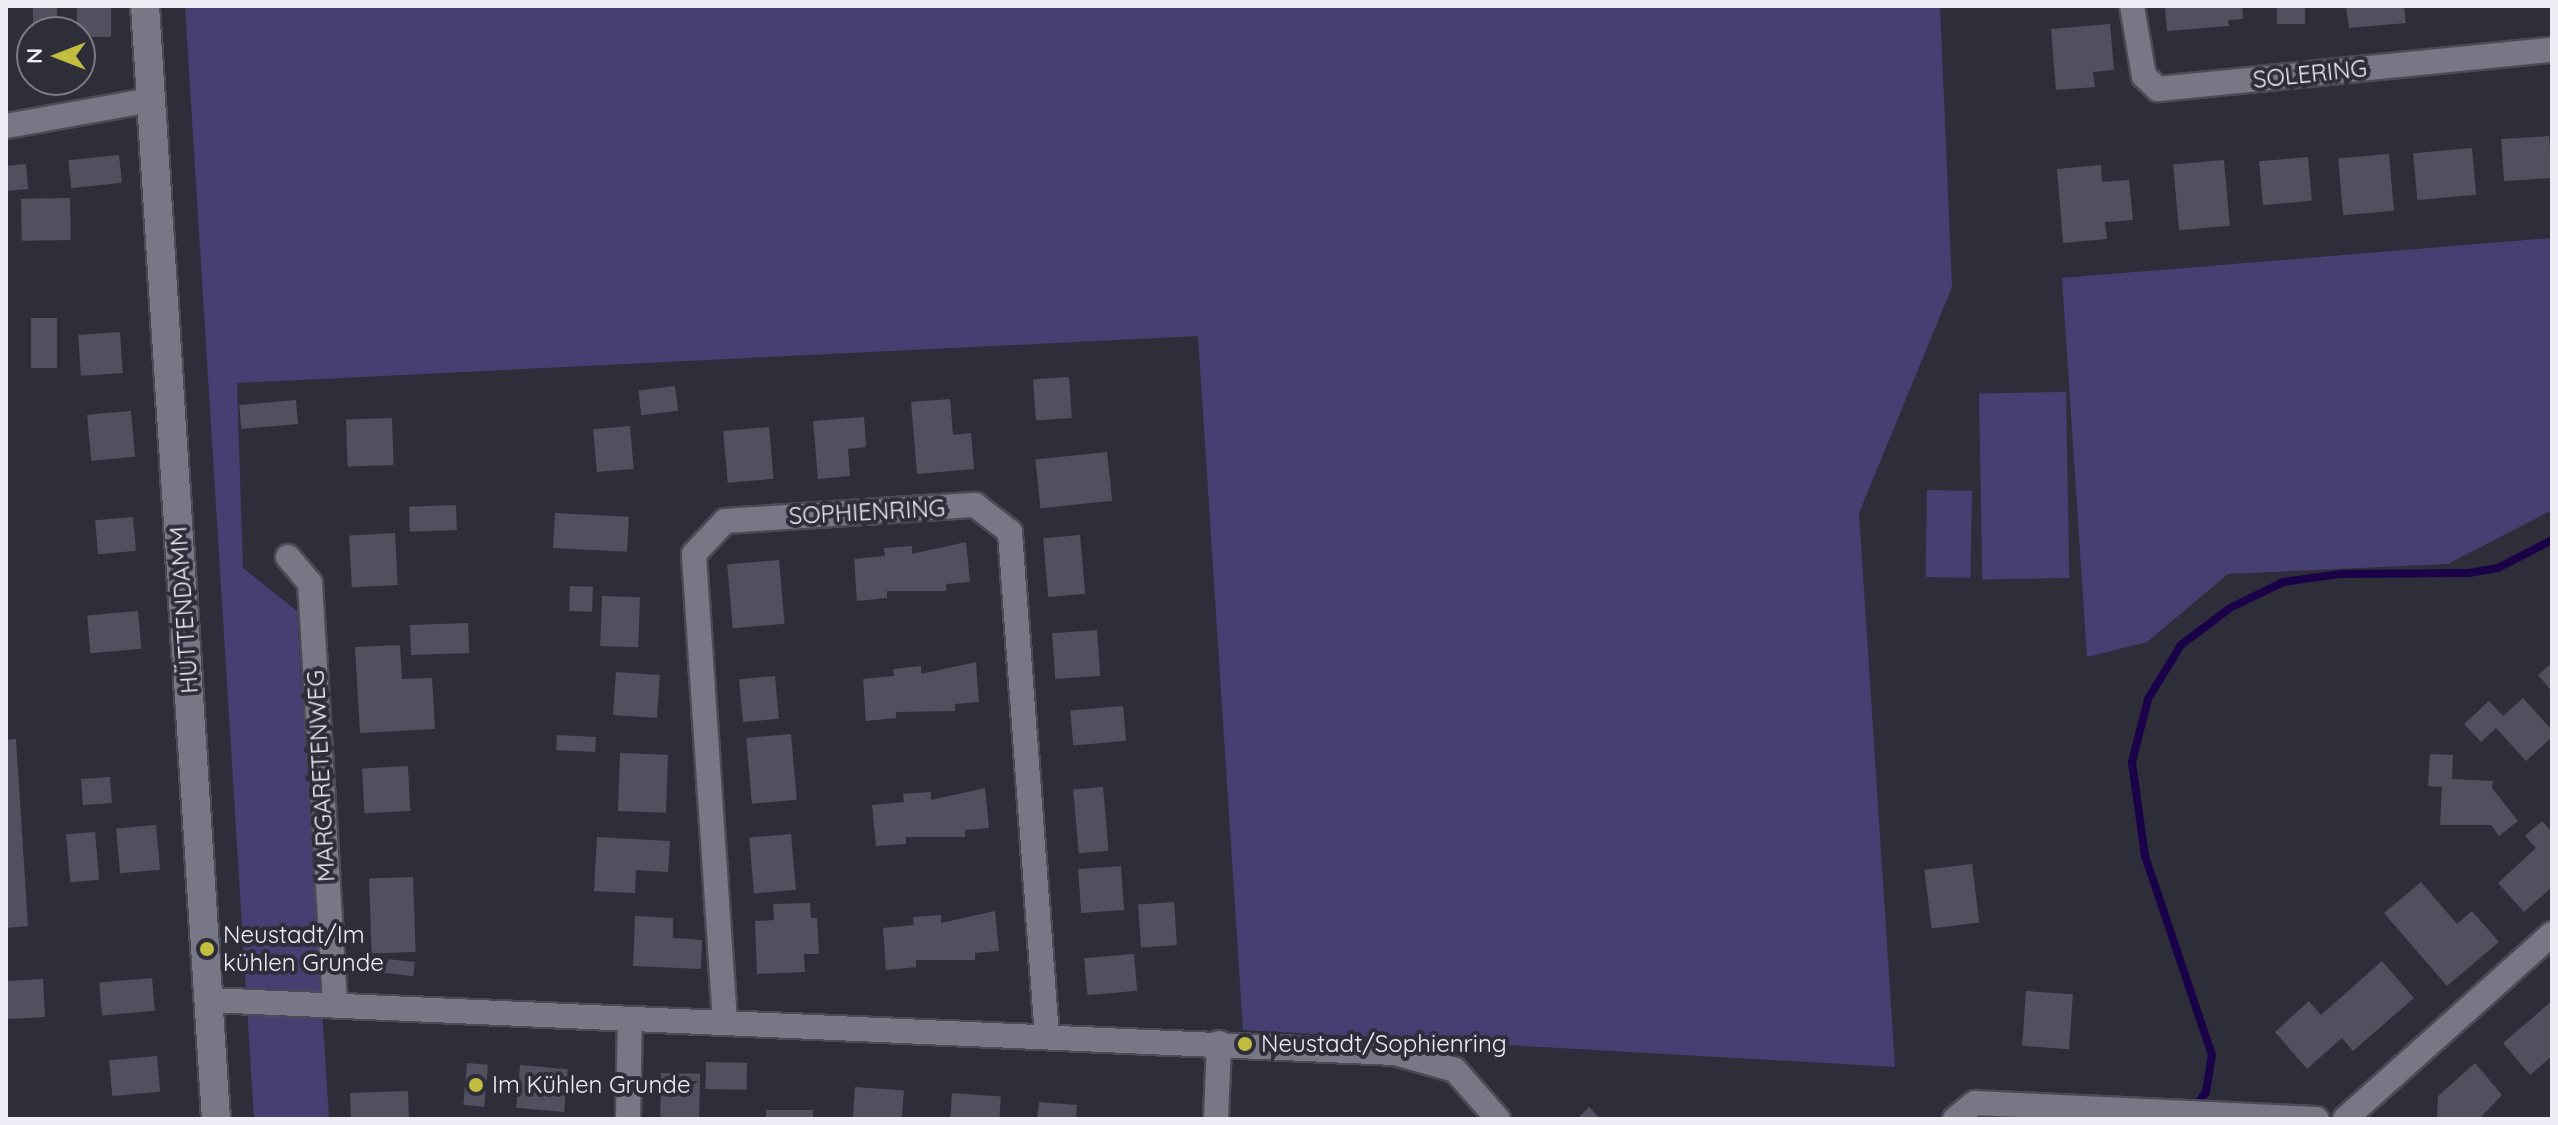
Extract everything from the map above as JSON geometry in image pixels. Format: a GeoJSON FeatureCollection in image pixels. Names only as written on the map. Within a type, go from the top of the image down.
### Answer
{"type":"FeatureCollection","features":[{"type":"Feature","properties":{"kind":"street","name":"HÜTTENDAMM"},"geometry":{"type":"LineString","coordinates":[[145,6],[216,1119]]}},
{"type":"Feature","properties":{"kind":"street","name":"SOLERING"},"geometry":{"type":"LineString","coordinates":[[2132,6],[2144,76],[2158,89],[2552,50]]}},
{"type":"Feature","properties":{"kind":"street"},"geometry":{"type":"LineString","coordinates":[[6,126],[150,100]]}},
{"type":"Feature","properties":{"kind":"street","name":"SOPHIENRING"},"geometry":{"type":"LineString","coordinates":[[725,1022],[694,554],[725,521],[975,505],[1010,532],[1047,1037]]}},
{"type":"Feature","properties":{"kind":"street","name":"MARGARETENWEG"},"geometry":{"type":"LineString","coordinates":[[288,557],[310,583],[335,1003]]}},
{"type":"Feature","properties":{"kind":"street"},"geometry":{"type":"LineString","coordinates":[[2345,1119],[2552,934]]}},
{"type":"Feature","properties":{"kind":"street"},"geometry":{"type":"LineString","coordinates":[[209,1000],[335,1003],[1395,1053],[1455,1070],[1498,1119]]}},
{"type":"Feature","properties":{"kind":"street"},"geometry":{"type":"LineString","coordinates":[[628,1119],[630,1019]]}},
{"type":"Feature","properties":{"kind":"street"},"geometry":{"type":"LineString","coordinates":[[1216,1119],[1219,1043]]}},
{"type":"Feature","properties":{"kind":"street"},"geometry":{"type":"LineString","coordinates":[[1955,1119],[1975,1103],[2317,1119]]}},
{"type":"Feature","properties":{"kind":"shaded area"},"geometry":{"type":"Polygon","coordinates":[[[185,6],[1940,6],[1952,287],[1859,513],[1895,1067],[1243,1030],[1198,336],[237,383],[243,568],[297,611],[329,1119],[254,1119],[185,6]]]}},
{"type":"Feature","properties":{"kind":"shaded area"},"geometry":{"type":"Polygon","coordinates":[[[2552,238],[2552,510],[2448,564],[2228,574],[2147,642],[2087,657],[2062,278],[2552,238]]]}},
{"type":"Feature","properties":{"kind":"shaded area"},"geometry":{"type":"Polygon","coordinates":[[[2066,392],[2069,578],[1982,579],[1979,394],[2066,392]]]}},
{"type":"Feature","properties":{"kind":"shaded area"},"geometry":{"type":"Polygon","coordinates":[[[1927,490],[1972,491],[1970,578],[1925,577],[1927,490]]]}},
{"type":"Feature","properties":{"kind":"building"},"geometry":{"type":"Polygon","coordinates":[[[77,6],[111,6],[111,37],[96,37],[96,16],[77,16],[77,6]]]}},
{"type":"Feature","properties":{"kind":"building"},"geometry":{"type":"Polygon","coordinates":[[[2165,6],[2242,6],[2243,19],[2228,20],[2229,26],[2167,31],[2165,6]]]}},
{"type":"Feature","properties":{"kind":"building"},"geometry":{"type":"Polygon","coordinates":[[[2277,6],[2305,6],[2305,24],[2277,24],[2277,6]]]}},
{"type":"Feature","properties":{"kind":"building"},"geometry":{"type":"Polygon","coordinates":[[[2346,6],[2404,6],[2406,23],[2349,28],[2346,6]]]}},
{"type":"Feature","properties":{"kind":"building"},"geometry":{"type":"Polygon","coordinates":[[[33,7],[57,7],[57,16],[33,16],[33,7]]]}},
{"type":"Feature","properties":{"kind":"building"},"geometry":{"type":"Polygon","coordinates":[[[2110,24],[2114,70],[2093,72],[2095,87],[2056,90],[2051,29],[2110,24]]]}},
{"type":"Feature","properties":{"kind":"building"},"geometry":{"type":"Polygon","coordinates":[[[2549,136],[2552,178],[2504,181],[2501,139],[2549,136]]]}},
{"type":"Feature","properties":{"kind":"building"},"geometry":{"type":"Polygon","coordinates":[[[2472,148],[2476,195],[2417,200],[2413,153],[2472,148]]]}},
{"type":"Feature","properties":{"kind":"building"},"geometry":{"type":"Polygon","coordinates":[[[2389,154],[2394,211],[2343,215],[2338,158],[2389,154]]]}},
{"type":"Feature","properties":{"kind":"building"},"geometry":{"type":"Polygon","coordinates":[[[119,155],[122,183],[71,188],[68,160],[119,155]]]}},
{"type":"Feature","properties":{"kind":"building"},"geometry":{"type":"Polygon","coordinates":[[[2308,157],[2312,201],[2263,205],[2259,161],[2308,157]]]}},
{"type":"Feature","properties":{"kind":"building"},"geometry":{"type":"Polygon","coordinates":[[[2224,160],[2230,226],[2179,230],[2173,164],[2224,160]]]}},
{"type":"Feature","properties":{"kind":"building"},"geometry":{"type":"Polygon","coordinates":[[[26,164],[28,189],[8,191],[6,166],[26,164]]]}},
{"type":"Feature","properties":{"kind":"building"},"geometry":{"type":"Polygon","coordinates":[[[2101,165],[2102,182],[2129,180],[2133,220],[2105,222],[2107,239],[2063,243],[2057,169],[2101,165]]]}},
{"type":"Feature","properties":{"kind":"building"},"geometry":{"type":"Polygon","coordinates":[[[70,198],[71,240],[22,241],[21,199],[70,198]]]}},
{"type":"Feature","properties":{"kind":"building"},"geometry":{"type":"Polygon","coordinates":[[[31,318],[57,318],[57,368],[31,368],[31,318]]]}},
{"type":"Feature","properties":{"kind":"building"},"geometry":{"type":"Polygon","coordinates":[[[120,332],[123,373],[81,376],[78,335],[120,332]]]}},
{"type":"Feature","properties":{"kind":"building"},"geometry":{"type":"Polygon","coordinates":[[[1069,377],[1072,418],[1036,420],[1033,380],[1069,377]]]}},
{"type":"Feature","properties":{"kind":"building"},"geometry":{"type":"Polygon","coordinates":[[[675,386],[678,411],[641,415],[638,391],[675,386]]]}},
{"type":"Feature","properties":{"kind":"building"},"geometry":{"type":"Polygon","coordinates":[[[950,399],[953,435],[971,433],[974,469],[917,474],[911,402],[950,399]]]}},
{"type":"Feature","properties":{"kind":"building"},"geometry":{"type":"Polygon","coordinates":[[[296,400],[298,424],[241,429],[239,405],[296,400]]]}},
{"type":"Feature","properties":{"kind":"building"},"geometry":{"type":"Polygon","coordinates":[[[131,411],[135,457],[91,461],[87,415],[131,411]]]}},
{"type":"Feature","properties":{"kind":"building"},"geometry":{"type":"Polygon","coordinates":[[[864,417],[866,447],[848,449],[850,476],[818,479],[813,421],[864,417]]]}},
{"type":"Feature","properties":{"kind":"building"},"geometry":{"type":"Polygon","coordinates":[[[392,418],[394,465],[348,467],[346,420],[392,418]]]}},
{"type":"Feature","properties":{"kind":"building"},"geometry":{"type":"Polygon","coordinates":[[[630,426],[634,469],[597,472],[593,429],[630,426]]]}},
{"type":"Feature","properties":{"kind":"building"},"geometry":{"type":"Polygon","coordinates":[[[769,427],[774,479],[728,483],[723,431],[769,427]]]}},
{"type":"Feature","properties":{"kind":"building"},"geometry":{"type":"Polygon","coordinates":[[[1107,452],[1112,501],[1041,508],[1035,460],[1107,452]]]}},
{"type":"Feature","properties":{"kind":"building"},"geometry":{"type":"Polygon","coordinates":[[[456,505],[457,530],[410,532],[409,507],[456,505]]]}},
{"type":"Feature","properties":{"kind":"building"},"geometry":{"type":"Polygon","coordinates":[[[555,513],[629,517],[627,552],[553,548],[555,513]]]}},
{"type":"Feature","properties":{"kind":"building"},"geometry":{"type":"Polygon","coordinates":[[[133,517],[136,551],[98,554],[95,520],[133,517]]]}},
{"type":"Feature","properties":{"kind":"building"},"geometry":{"type":"Polygon","coordinates":[[[395,533],[398,585],[352,587],[349,535],[395,533]]]}},
{"type":"Feature","properties":{"kind":"building"},"geometry":{"type":"Polygon","coordinates":[[[1080,535],[1085,594],[1048,597],[1043,538],[1080,535]]]}},
{"type":"Feature","properties":{"kind":"building"},"geometry":{"type":"Polygon","coordinates":[[[966,542],[970,582],[946,584],[946,591],[887,591],[887,598],[857,601],[854,559],[885,556],[884,548],[912,546],[912,554],[966,542]]]}},
{"type":"Feature","properties":{"kind":"building"},"geometry":{"type":"Polygon","coordinates":[[[779,560],[785,624],[733,628],[727,565],[779,560]]]}},
{"type":"Feature","properties":{"kind":"building"},"geometry":{"type":"Polygon","coordinates":[[[570,586],[593,587],[592,612],[569,611],[570,586]]]}},
{"type":"Feature","properties":{"kind":"building"},"geometry":{"type":"Polygon","coordinates":[[[602,596],[640,597],[638,647],[600,646],[602,596]]]}},
{"type":"Feature","properties":{"kind":"building"},"geometry":{"type":"Polygon","coordinates":[[[138,611],[141,649],[91,653],[87,615],[138,611]]]}},
{"type":"Feature","properties":{"kind":"building"},"geometry":{"type":"Polygon","coordinates":[[[468,623],[469,653],[411,655],[410,625],[468,623]]]}},
{"type":"Feature","properties":{"kind":"building"},"geometry":{"type":"Polygon","coordinates":[[[1097,630],[1100,676],[1055,679],[1052,633],[1097,630]]]}},
{"type":"Feature","properties":{"kind":"building"},"geometry":{"type":"Polygon","coordinates":[[[400,645],[402,679],[432,678],[435,729],[360,733],[355,647],[400,645]]]}},
{"type":"Feature","properties":{"kind":"building"},"geometry":{"type":"Polygon","coordinates":[[[976,662],[979,702],[955,704],[955,711],[896,712],[896,718],[866,721],[863,679],[894,676],[893,669],[921,666],[921,674],[976,662]]]}},
{"type":"Feature","properties":{"kind":"building"},"geometry":{"type":"Polygon","coordinates":[[[2552,663],[2552,691],[2538,675],[2552,663]]]}},
{"type":"Feature","properties":{"kind":"building"},"geometry":{"type":"Polygon","coordinates":[[[616,672],[660,675],[657,718],[613,715],[616,672]]]}},
{"type":"Feature","properties":{"kind":"building"},"geometry":{"type":"Polygon","coordinates":[[[775,676],[779,719],[743,722],[739,679],[775,676]]]}},
{"type":"Feature","properties":{"kind":"building"},"geometry":{"type":"Polygon","coordinates":[[[2523,698],[2552,730],[2552,737],[2526,761],[2496,728],[2481,742],[2464,724],[2489,701],[2503,716],[2523,698]]]}},
{"type":"Feature","properties":{"kind":"building"},"geometry":{"type":"Polygon","coordinates":[[[1123,706],[1126,741],[1073,745],[1070,711],[1123,706]]]}},
{"type":"Feature","properties":{"kind":"building"},"geometry":{"type":"Polygon","coordinates":[[[791,734],[797,800],[752,804],[746,738],[791,734]]]}},
{"type":"Feature","properties":{"kind":"building"},"geometry":{"type":"Polygon","coordinates":[[[557,735],[596,737],[595,752],[556,750],[557,735]]]}},
{"type":"Feature","properties":{"kind":"building"},"geometry":{"type":"Polygon","coordinates":[[[16,739],[28,926],[6,928],[6,740],[16,739]]]}},
{"type":"Feature","properties":{"kind":"building"},"geometry":{"type":"Polygon","coordinates":[[[620,753],[668,755],[666,813],[618,811],[620,753]]]}},
{"type":"Feature","properties":{"kind":"building"},"geometry":{"type":"Polygon","coordinates":[[[2430,754],[2453,755],[2452,779],[2493,781],[2492,788],[2518,821],[2499,836],[2491,825],[2440,825],[2442,787],[2428,786],[2430,754]]]}},
{"type":"Feature","properties":{"kind":"building"},"geometry":{"type":"Polygon","coordinates":[[[408,766],[410,811],[364,813],[362,768],[408,766]]]}},
{"type":"Feature","properties":{"kind":"building"},"geometry":{"type":"Polygon","coordinates":[[[110,777],[112,803],[83,805],[81,779],[110,777]]]}},
{"type":"Feature","properties":{"kind":"building"},"geometry":{"type":"Polygon","coordinates":[[[1103,787],[1109,851],[1079,853],[1073,790],[1103,787]]]}},
{"type":"Feature","properties":{"kind":"building"},"geometry":{"type":"Polygon","coordinates":[[[985,788],[989,828],[965,830],[965,837],[906,837],[906,844],[876,846],[872,805],[904,802],[903,794],[931,792],[931,800],[985,788]]]}},
{"type":"Feature","properties":{"kind":"building"},"geometry":{"type":"Polygon","coordinates":[[[2542,821],[2552,832],[2552,887],[2524,912],[2498,883],[2536,848],[2525,836],[2542,821]]]}},
{"type":"Feature","properties":{"kind":"building"},"geometry":{"type":"Polygon","coordinates":[[[156,825],[160,870],[120,873],[116,828],[156,825]]]}},
{"type":"Feature","properties":{"kind":"building"},"geometry":{"type":"Polygon","coordinates":[[[95,832],[99,880],[70,882],[66,835],[95,832]]]}},
{"type":"Feature","properties":{"kind":"building"},"geometry":{"type":"Polygon","coordinates":[[[791,834],[796,890],[754,893],[749,838],[791,834]]]}},
{"type":"Feature","properties":{"kind":"building"},"geometry":{"type":"Polygon","coordinates":[[[597,837],[670,841],[668,872],[636,870],[635,893],[594,891],[597,837]]]}},
{"type":"Feature","properties":{"kind":"building"},"geometry":{"type":"Polygon","coordinates":[[[1972,864],[1979,923],[1932,928],[1924,870],[1972,864]]]}},
{"type":"Feature","properties":{"kind":"building"},"geometry":{"type":"Polygon","coordinates":[[[1121,866],[1124,910],[1081,913],[1078,869],[1121,866]]]}},
{"type":"Feature","properties":{"kind":"building"},"geometry":{"type":"Polygon","coordinates":[[[413,877],[416,952],[372,953],[369,879],[413,877]]]}},
{"type":"Feature","properties":{"kind":"building"},"geometry":{"type":"Polygon","coordinates":[[[2421,882],[2457,924],[2472,911],[2499,942],[2447,986],[2384,913],[2421,882]]]}},
{"type":"Feature","properties":{"kind":"building"},"geometry":{"type":"Polygon","coordinates":[[[1174,902],[1177,945],[1141,947],[1138,905],[1174,902]]]}},
{"type":"Feature","properties":{"kind":"building"},"geometry":{"type":"Polygon","coordinates":[[[810,903],[811,918],[817,918],[819,954],[804,954],[805,972],[757,974],[755,921],[774,920],[773,904],[810,903]]]}},
{"type":"Feature","properties":{"kind":"building"},"geometry":{"type":"Polygon","coordinates":[[[995,911],[999,951],[975,953],[975,960],[916,960],[916,967],[886,970],[883,928],[914,925],[913,917],[941,915],[941,923],[995,911]]]}},
{"type":"Feature","properties":{"kind":"building"},"geometry":{"type":"Polygon","coordinates":[[[635,916],[673,918],[673,938],[702,940],[701,969],[633,966],[635,916]]]}},
{"type":"Feature","properties":{"kind":"building"},"geometry":{"type":"Polygon","coordinates":[[[1134,954],[1137,991],[1087,995],[1084,958],[1134,954]]]}},
{"type":"Feature","properties":{"kind":"building"},"geometry":{"type":"Polygon","coordinates":[[[377,958],[415,962],[413,976],[376,972],[377,958]]]}},
{"type":"Feature","properties":{"kind":"building"},"geometry":{"type":"Polygon","coordinates":[[[2382,961],[2414,998],[2353,1051],[2342,1038],[2307,1069],[2275,1032],[2309,1001],[2321,1015],[2382,961]]]}},
{"type":"Feature","properties":{"kind":"building"},"geometry":{"type":"Polygon","coordinates":[[[152,978],[155,1011],[102,1015],[99,983],[152,978]]]}},
{"type":"Feature","properties":{"kind":"building"},"geometry":{"type":"Polygon","coordinates":[[[43,979],[45,1017],[8,1019],[6,981],[43,979]]]}},
{"type":"Feature","properties":{"kind":"building"},"geometry":{"type":"Polygon","coordinates":[[[2026,991],[2073,994],[2069,1049],[2022,1046],[2026,991]]]}},
{"type":"Feature","properties":{"kind":"building"},"geometry":{"type":"Polygon","coordinates":[[[2552,1001],[2552,1056],[2530,1075],[2503,1043],[2552,1001]]]}},
{"type":"Feature","properties":{"kind":"building"},"geometry":{"type":"Polygon","coordinates":[[[157,1056],[160,1092],[112,1096],[109,1060],[157,1056]]]}},
{"type":"Feature","properties":{"kind":"building"},"geometry":{"type":"Polygon","coordinates":[[[706,1062],[747,1063],[747,1090],[706,1089],[706,1062]]]}},
{"type":"Feature","properties":{"kind":"building","name":"Im Kühlen Grunde"},"geometry":{"type":"Polygon","coordinates":[[[467,1063],[488,1065],[484,1107],[463,1105],[467,1063]]]}},
{"type":"Feature","properties":{"kind":"building"},"geometry":{"type":"Polygon","coordinates":[[[2475,1063],[2502,1095],[2479,1119],[2437,1119],[2438,1096],[2475,1063]]]}},
{"type":"Feature","properties":{"kind":"building"},"geometry":{"type":"Polygon","coordinates":[[[520,1065],[568,1069],[564,1112],[516,1108],[520,1065]]]}},
{"type":"Feature","properties":{"kind":"building"},"geometry":{"type":"Polygon","coordinates":[[[661,1073],[700,1074],[699,1119],[660,1119],[661,1073]]]}},
{"type":"Feature","properties":{"kind":"building"},"geometry":{"type":"Polygon","coordinates":[[[855,1087],[904,1090],[902,1119],[853,1119],[855,1087]]]}},
{"type":"Feature","properties":{"kind":"building"},"geometry":{"type":"Polygon","coordinates":[[[408,1091],[409,1119],[351,1119],[350,1093],[408,1091]]]}},
{"type":"Feature","properties":{"kind":"building"},"geometry":{"type":"Polygon","coordinates":[[[952,1093],[1001,1096],[999,1119],[950,1119],[952,1093]]]}},
{"type":"Feature","properties":{"kind":"building"},"geometry":{"type":"Polygon","coordinates":[[[1039,1102],[1077,1105],[1076,1119],[1037,1119],[1039,1102]]]}},
{"type":"Feature","properties":{"kind":"building"},"geometry":{"type":"Polygon","coordinates":[[[1589,1107],[1601,1119],[1577,1119],[1589,1107]]]}},
{"type":"Feature","properties":{"kind":"building"},"geometry":{"type":"Polygon","coordinates":[[[766,1110],[813,1110],[813,1119],[766,1119],[766,1110]]]}},
{"type":"Feature","properties":{"kind":"waterway"},"geometry":{"type":"LineString","coordinates":[[2197,1104],[2206,1092],[2212,1055],[2145,856],[2132,762],[2148,699],[2181,645],[2230,608],[2283,582],[2341,574],[2469,573],[2498,568],[2552,540]]}},
{"type":"Feature","properties":{"kind":"place","name":"Neustadt/Im kühlen Grunde"},"geometry":{"type":"Point","coordinates":[207,949]}},
{"type":"Feature","properties":{"kind":"place","name":"Neustadt/Sophienring"},"geometry":{"type":"Point","coordinates":[1245,1044]}},
{"type":"Feature","properties":{"kind":"place","name":"Im Kühlen Grunde"},"geometry":{"type":"Point","coordinates":[476,1085]}}]}
